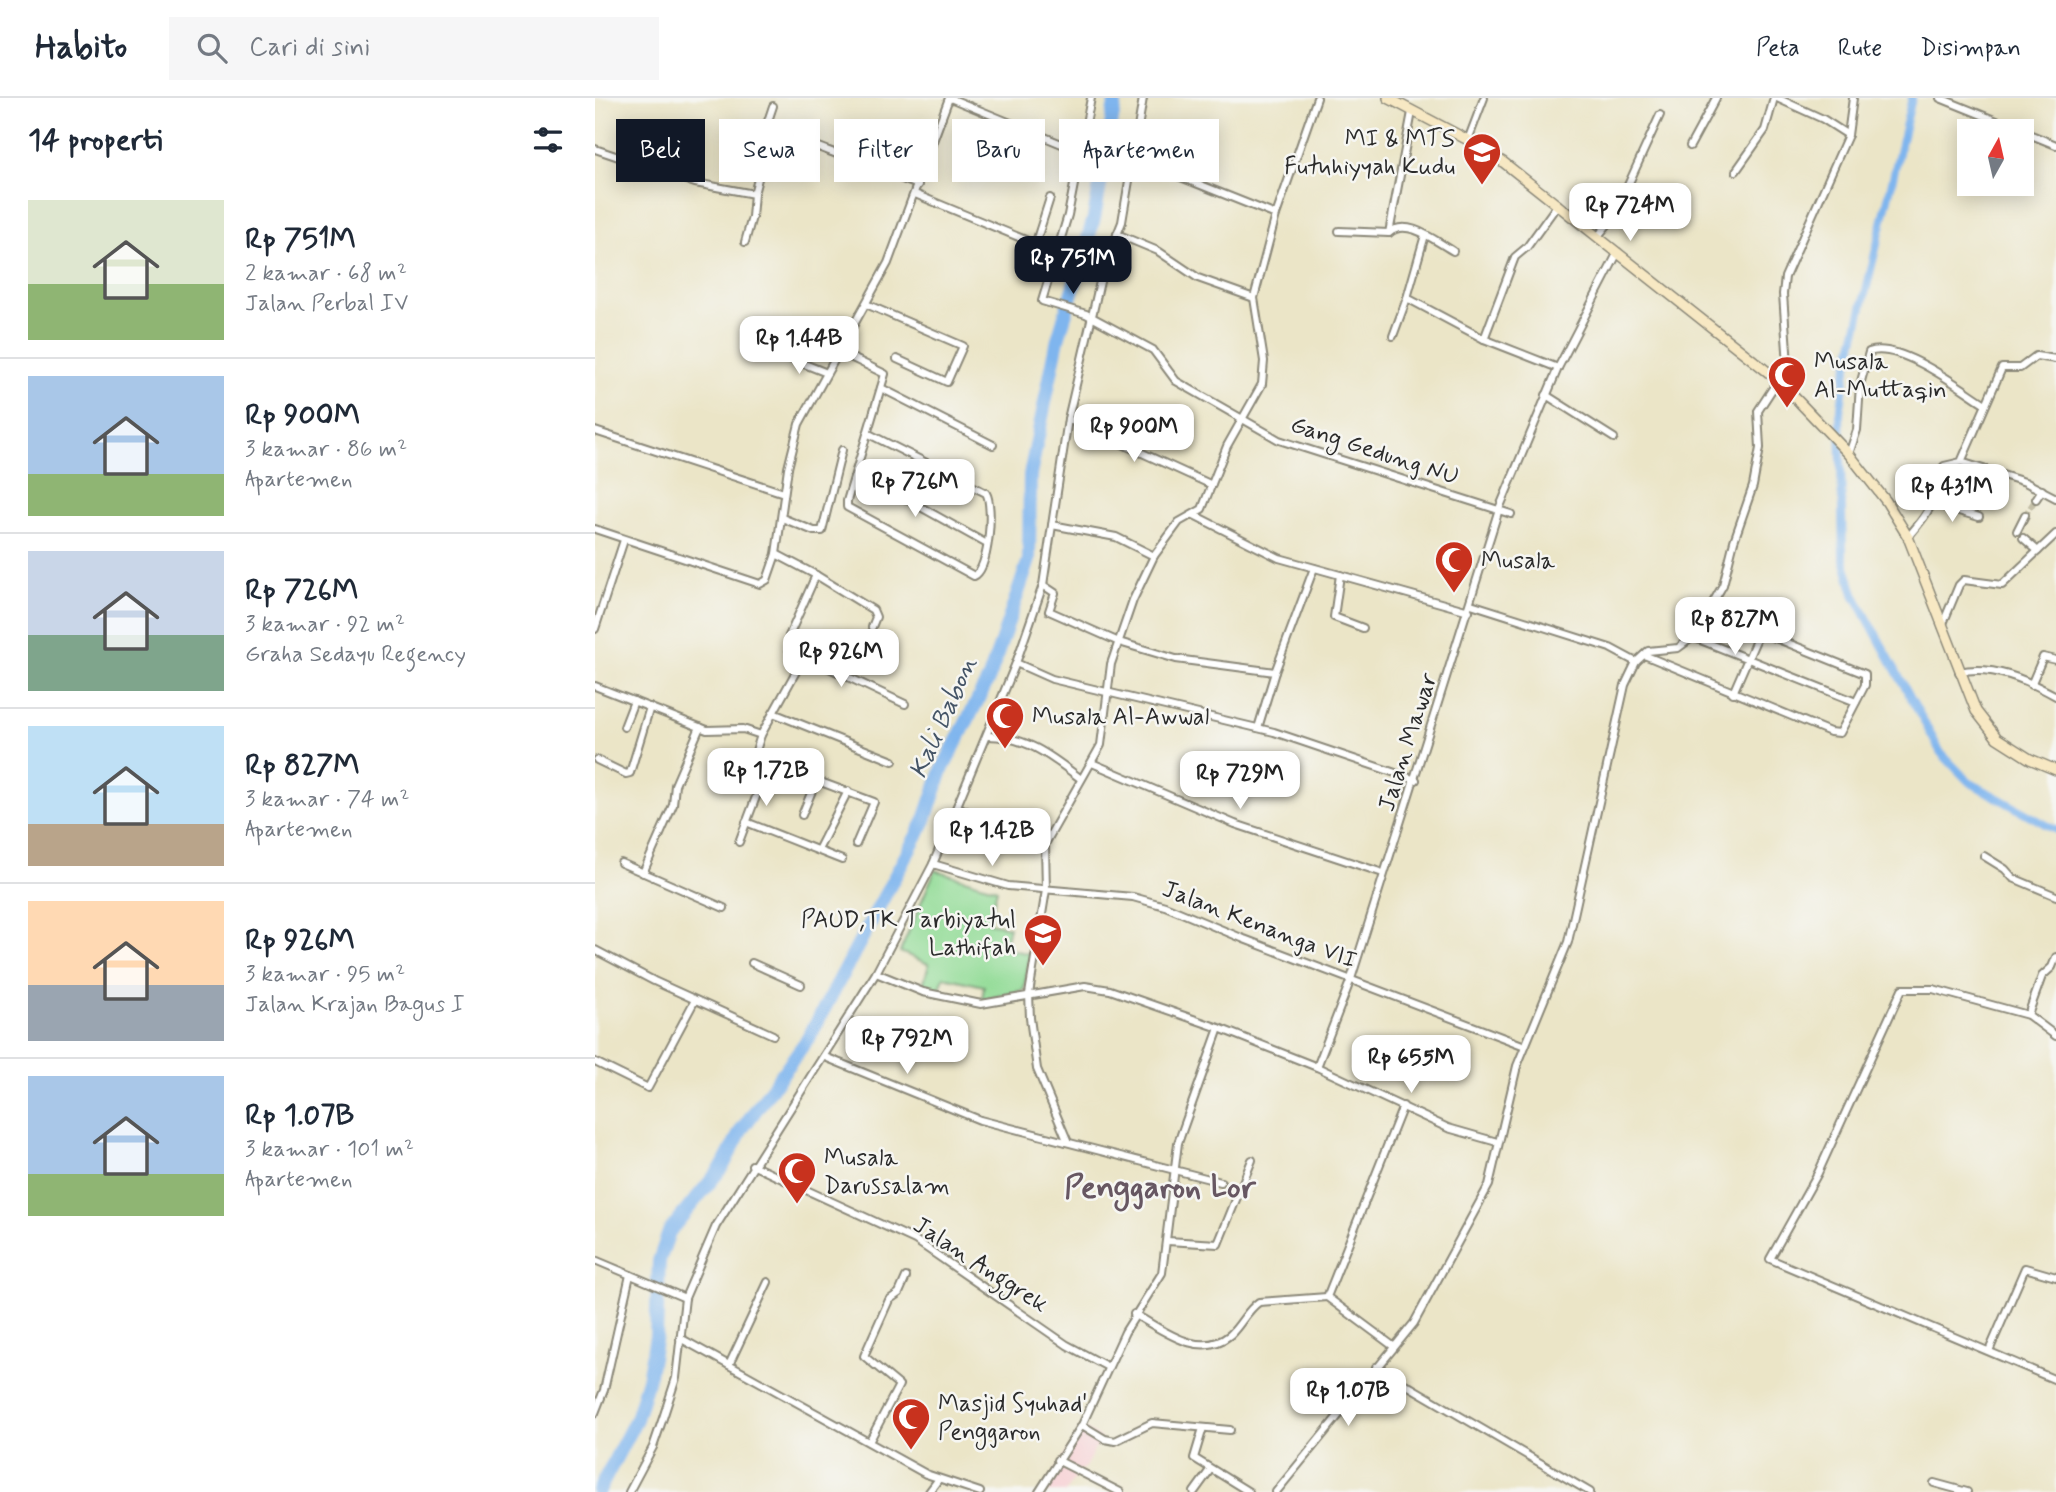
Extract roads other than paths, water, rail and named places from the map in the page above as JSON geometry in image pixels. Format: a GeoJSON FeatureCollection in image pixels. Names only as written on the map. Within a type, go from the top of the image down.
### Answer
{"type":"FeatureCollection","features":[{"type":"Feature","properties":{"kind":"street"},"geometry":{"type":"LineString","coordinates":[[595,529],[761,584],[767,580],[776,554],[784,493],[799,424],[888,263],[950,98],[1059,143]]}},
{"type":"Feature","properties":{"kind":"street"},"geometry":{"type":"LineString","coordinates":[[1087,119],[1091,98]]}},
{"type":"Feature","properties":{"kind":"street"},"geometry":{"type":"LineString","coordinates":[[1140,119],[1143,98]]}},
{"type":"Feature","properties":{"kind":"street"},"geometry":{"type":"LineString","coordinates":[[1067,1140],[1037,1069],[1030,994],[1046,890],[1045,844],[1103,740],[1106,690],[1133,600],[1154,556],[1179,522],[1194,516],[1202,509],[1227,446],[1265,374],[1254,298],[1276,215],[1317,98]]}},
{"type":"Feature","properties":{"kind":"street"},"geometry":{"type":"LineString","coordinates":[[1388,98],[1468,140],[1558,204],[1778,380],[1849,454],[1886,501],[1908,537],[1925,578],[1941,629],[1976,711],[1997,738],[2030,759],[2056,770]]}},
{"type":"Feature","properties":{"kind":"street"},"geometry":{"type":"LineString","coordinates":[[1468,140],[1484,98]]}},
{"type":"Feature","properties":{"kind":"street"},"geometry":{"type":"LineString","coordinates":[[1690,146],[1716,98]]}},
{"type":"Feature","properties":{"kind":"street"},"geometry":{"type":"LineString","coordinates":[[1736,171],[1765,130],[1776,98],[1823,119],[1848,135]]}},
{"type":"Feature","properties":{"kind":"street"},"geometry":{"type":"LineString","coordinates":[[1276,1492],[1331,1429],[1392,1346],[1413,1323],[1492,1177],[1497,1142],[1525,1046],[1564,956],[1624,690],[1636,662],[1644,655],[1654,649],[1678,648],[1693,637],[1723,585],[1734,541],[1753,486],[1760,448],[1758,411],[1789,359],[1783,294],[1785,277],[1848,135],[1853,98]]}},
{"type":"Feature","properties":{"kind":"street"},"geometry":{"type":"LineString","coordinates":[[1940,98],[2056,145]]}},
{"type":"Feature","properties":{"kind":"street"},"geometry":{"type":"LineString","coordinates":[[769,119],[773,106]]}},
{"type":"Feature","properties":{"kind":"street"},"geometry":{"type":"LineString","coordinates":[[1389,233],[1412,112]]}},
{"type":"Feature","properties":{"kind":"street"},"geometry":{"type":"LineString","coordinates":[[1598,236],[1613,218],[1660,116]]}},
{"type":"Feature","properties":{"kind":"street"},"geometry":{"type":"LineString","coordinates":[[820,148],[918,185]]}},
{"type":"Feature","properties":{"kind":"street"},"geometry":{"type":"LineString","coordinates":[[595,149],[695,183],[754,194]]}},
{"type":"Feature","properties":{"kind":"street"},"geometry":{"type":"LineString","coordinates":[[745,242],[757,182]]}},
{"type":"Feature","properties":{"kind":"street"},"geometry":{"type":"LineString","coordinates":[[915,194],[1057,253],[1074,182]]}},
{"type":"Feature","properties":{"kind":"street"},"geometry":{"type":"LineString","coordinates":[[629,1492],[653,1447],[676,1378],[682,1296],[716,1226],[786,1110],[825,1057],[876,973],[933,864],[1016,663],[1043,585],[1068,419],[1088,315],[1117,234],[1128,182]]}},
{"type":"Feature","properties":{"kind":"street"},"geometry":{"type":"LineString","coordinates":[[1193,182],[1276,215]]}},
{"type":"Feature","properties":{"kind":"street"},"geometry":{"type":"LineString","coordinates":[[1035,245],[1050,198]]}},
{"type":"Feature","properties":{"kind":"street"},"geometry":{"type":"LineString","coordinates":[[1483,339],[1514,257],[1529,244],[1558,204]]}},
{"type":"Feature","properties":{"kind":"street"},"geometry":{"type":"LineString","coordinates":[[1339,231],[1389,233],[1400,225],[1453,251]]}},
{"type":"Feature","properties":{"kind":"street"},"geometry":{"type":"LineString","coordinates":[[1117,234],[1158,251],[1198,278],[1254,298]]}},
{"type":"Feature","properties":{"kind":"street"},"geometry":{"type":"LineString","coordinates":[[1393,336],[1425,235]]}},
{"type":"Feature","properties":{"kind":"street","name":"Jalan Mawar"},"geometry":{"type":"LineString","coordinates":[[1317,1067],[1351,979],[1500,509],[1546,395],[1618,252]]}},
{"type":"Feature","properties":{"kind":"street","name":"Gang Gedung NU"},"geometry":{"type":"LineString","coordinates":[[1057,253],[1042,301],[1088,315],[1153,350],[1176,381],[1242,420],[1283,442],[1511,514]]}},
{"type":"Feature","properties":{"kind":"street"},"geometry":{"type":"LineString","coordinates":[[1407,298],[1483,339],[1559,368]]}},
{"type":"Feature","properties":{"kind":"street"},"geometry":{"type":"LineString","coordinates":[[866,304],[963,345],[947,382],[897,359]]}},
{"type":"Feature","properties":{"kind":"street"},"geometry":{"type":"LineString","coordinates":[[1849,454],[1857,430],[1859,394],[1866,363],[1869,352],[1875,349],[1930,368],[1984,403]]}},
{"type":"Feature","properties":{"kind":"street"},"geometry":{"type":"LineString","coordinates":[[840,352],[883,370],[881,388],[867,433],[847,501],[851,510],[974,576],[983,569],[989,504],[986,493],[867,433]]}},
{"type":"Feature","properties":{"kind":"street"},"geometry":{"type":"LineString","coordinates":[[779,354],[827,373]]}},
{"type":"Feature","properties":{"kind":"street"},"geometry":{"type":"LineString","coordinates":[[1961,462],[1984,403],[2002,368],[2020,368],[2036,356],[2056,359]]}},
{"type":"Feature","properties":{"kind":"street"},"geometry":{"type":"LineString","coordinates":[[881,388],[993,445]]}},
{"type":"Feature","properties":{"kind":"street"},"geometry":{"type":"LineString","coordinates":[[1546,395],[1614,438]]}},
{"type":"Feature","properties":{"kind":"street"},"geometry":{"type":"LineString","coordinates":[[1068,419],[1212,485]]}},
{"type":"Feature","properties":{"kind":"street"},"geometry":{"type":"LineString","coordinates":[[595,431],[784,493]]}},
{"type":"Feature","properties":{"kind":"street"},"geometry":{"type":"LineString","coordinates":[[782,518],[814,531],[822,531],[842,450]]}},
{"type":"Feature","properties":{"kind":"street"},"geometry":{"type":"LineString","coordinates":[[1908,537],[1933,503],[1940,472],[1944,466],[1961,462],[2042,490],[2056,498]]}},
{"type":"Feature","properties":{"kind":"street"},"geometry":{"type":"LineString","coordinates":[[856,471],[987,544]]}},
{"type":"Feature","properties":{"kind":"street"},"geometry":{"type":"LineString","coordinates":[[2036,499],[2042,490]]}},
{"type":"Feature","properties":{"kind":"street"},"geometry":{"type":"LineString","coordinates":[[1933,503],[1979,517]]}},
{"type":"Feature","properties":{"kind":"street"},"geometry":{"type":"LineString","coordinates":[[2017,531],[2025,515]]}},
{"type":"Feature","properties":{"kind":"street"},"geometry":{"type":"LineString","coordinates":[[1194,516],[1279,558],[1610,648],[1636,662]]}},
{"type":"Feature","properties":{"kind":"street"},"geometry":{"type":"LineString","coordinates":[[1052,525],[1112,536],[1154,556]]}},
{"type":"Feature","properties":{"kind":"street"},"geometry":{"type":"LineString","coordinates":[[1941,629],[1959,585],[1964,580],[2002,585],[2056,534]]}},
{"type":"Feature","properties":{"kind":"street"},"geometry":{"type":"LineString","coordinates":[[2023,538],[2038,551]]}},
{"type":"Feature","properties":{"kind":"street"},"geometry":{"type":"LineString","coordinates":[[595,629],[624,540]]}},
{"type":"Feature","properties":{"kind":"street"},"geometry":{"type":"LineString","coordinates":[[776,554],[873,610],[876,617],[872,627]]}},
{"type":"Feature","properties":{"kind":"street"},"geometry":{"type":"LineString","coordinates":[[1258,728],[1275,672],[1314,568]]}},
{"type":"Feature","properties":{"kind":"street"},"geometry":{"type":"LineString","coordinates":[[816,575],[788,643],[789,649],[905,704]]}},
{"type":"Feature","properties":{"kind":"street"},"geometry":{"type":"LineString","coordinates":[[1340,575],[1334,617],[1363,628]]}},
{"type":"Feature","properties":{"kind":"street"},"geometry":{"type":"LineString","coordinates":[[1043,585],[1055,593],[1049,611],[1119,642],[1177,659],[1275,672]]}},
{"type":"Feature","properties":{"kind":"street"},"geometry":{"type":"LineString","coordinates":[[1644,655],[1836,734],[1840,733],[1867,681],[1865,674],[1708,611]]}},
{"type":"Feature","properties":{"kind":"street"},"geometry":{"type":"LineString","coordinates":[[1733,693],[1760,631]]}},
{"type":"Feature","properties":{"kind":"street"},"geometry":{"type":"LineString","coordinates":[[1693,637],[1856,702]]}},
{"type":"Feature","properties":{"kind":"street"},"geometry":{"type":"LineString","coordinates":[[804,657],[753,754],[768,765],[848,791],[874,803],[856,844]]}},
{"type":"Feature","properties":{"kind":"street"},"geometry":{"type":"LineString","coordinates":[[2032,685],[2043,657],[2056,660]]}},
{"type":"Feature","properties":{"kind":"street"},"geometry":{"type":"LineString","coordinates":[[1016,663],[1052,679],[1106,690],[1318,745],[1416,780]]}},
{"type":"Feature","properties":{"kind":"street"},"geometry":{"type":"LineString","coordinates":[[1959,672],[1986,670],[2056,696]]}},
{"type":"Feature","properties":{"kind":"street"},"geometry":{"type":"LineString","coordinates":[[595,686],[700,727],[743,729],[761,735]]}},
{"type":"Feature","properties":{"kind":"street"},"geometry":{"type":"LineString","coordinates":[[624,727],[635,701]]}},
{"type":"Feature","properties":{"kind":"street"},"geometry":{"type":"LineString","coordinates":[[597,760],[629,773],[650,708]]}},
{"type":"Feature","properties":{"kind":"street"},"geometry":{"type":"LineString","coordinates":[[773,713],[893,761]]}},
{"type":"Feature","properties":{"kind":"street"},"geometry":{"type":"LineString","coordinates":[[643,873],[673,804],[675,785],[700,727]]}},
{"type":"Feature","properties":{"kind":"street"},"geometry":{"type":"LineString","coordinates":[[987,736],[1014,738],[1034,746],[1081,779]]}},
{"type":"Feature","properties":{"kind":"street"},"geometry":{"type":"LineString","coordinates":[[1092,763],[1235,824],[1383,873]]}},
{"type":"Feature","properties":{"kind":"street"},"geometry":{"type":"LineString","coordinates":[[739,842],[768,765]]}},
{"type":"Feature","properties":{"kind":"street"},"geometry":{"type":"LineString","coordinates":[[802,815],[816,781]]}},
{"type":"Feature","properties":{"kind":"street"},"geometry":{"type":"LineString","coordinates":[[818,850],[848,791]]}},
{"type":"Feature","properties":{"kind":"street"},"geometry":{"type":"LineString","coordinates":[[958,807],[1007,831],[1045,844]]}},
{"type":"Feature","properties":{"kind":"street"},"geometry":{"type":"LineString","coordinates":[[746,822],[842,860]]}},
{"type":"Feature","properties":{"kind":"street"},"geometry":{"type":"LineString","coordinates":[[1984,856],[2005,869],[2013,878],[2056,896]]}},
{"type":"Feature","properties":{"kind":"street"},"geometry":{"type":"LineString","coordinates":[[621,863],[723,908]]}},
{"type":"Feature","properties":{"kind":"street","name":"Jalan Kenanga VII"},"geometry":{"type":"LineString","coordinates":[[933,864],[1008,886],[1150,901],[1525,1046]]}},
{"type":"Feature","properties":{"kind":"street"},"geometry":{"type":"LineString","coordinates":[[595,950],[773,1035]]}},
{"type":"Feature","properties":{"kind":"street"},"geometry":{"type":"LineString","coordinates":[[2028,1015],[2040,980],[2056,957]]}},
{"type":"Feature","properties":{"kind":"street"},"geometry":{"type":"LineString","coordinates":[[752,963],[801,985]]}},
{"type":"Feature","properties":{"kind":"street"},"geometry":{"type":"LineString","coordinates":[[876,973],[954,1000],[993,1004],[1030,994],[1097,987],[1219,1028],[1317,1067],[1448,1128],[1497,1142]]}},
{"type":"Feature","properties":{"kind":"street"},"geometry":{"type":"LineString","coordinates":[[2056,1035],[2028,1015],[1933,989],[1902,989],[1818,1173],[1770,1259],[2056,1380]]}},
{"type":"Feature","properties":{"kind":"street"},"geometry":{"type":"LineString","coordinates":[[595,1062],[648,1088],[695,1000]]}},
{"type":"Feature","properties":{"kind":"street"},"geometry":{"type":"LineString","coordinates":[[1039,1492],[1057,1460],[1082,1425],[1134,1314],[1162,1273],[1179,1136],[1219,1028]]}},
{"type":"Feature","properties":{"kind":"street"},"geometry":{"type":"LineString","coordinates":[[825,1057],[963,1115],[1221,1182]]}},
{"type":"Feature","properties":{"kind":"street"},"geometry":{"type":"LineString","coordinates":[[1327,1297],[1403,1106]]}},
{"type":"Feature","properties":{"kind":"street"},"geometry":{"type":"LineString","coordinates":[[1167,1241],[1219,1244],[1252,1160]]}},
{"type":"Feature","properties":{"kind":"street","name":"Jalan Anggrek"},"geometry":{"type":"LineString","coordinates":[[753,1165],[915,1240],[1067,1345],[1108,1367]]}},
{"type":"Feature","properties":{"kind":"street"},"geometry":{"type":"LineString","coordinates":[[595,1261],[682,1296]]}},
{"type":"Feature","properties":{"kind":"street"},"geometry":{"type":"LineString","coordinates":[[1989,1351],[2025,1268],[2056,1278]]}},
{"type":"Feature","properties":{"kind":"street"},"geometry":{"type":"LineString","coordinates":[[595,1413],[604,1390],[630,1276]]}},
{"type":"Feature","properties":{"kind":"street"},"geometry":{"type":"LineString","coordinates":[[869,1442],[899,1385],[864,1356],[889,1300],[899,1293],[906,1277]]}},
{"type":"Feature","properties":{"kind":"street"},"geometry":{"type":"LineString","coordinates":[[729,1365],[768,1282]]}},
{"type":"Feature","properties":{"kind":"street"},"geometry":{"type":"LineString","coordinates":[[1134,1314],[1185,1342],[1199,1345],[1227,1337],[1259,1302],[1327,1297],[1392,1346]]}},
{"type":"Feature","properties":{"kind":"street"},"geometry":{"type":"LineString","coordinates":[[680,1338],[938,1480],[980,1492]]}},
{"type":"Feature","properties":{"kind":"street"},"geometry":{"type":"LineString","coordinates":[[1376,1367],[1590,1492]]}},
{"type":"Feature","properties":{"kind":"street"},"geometry":{"type":"LineString","coordinates":[[595,1385],[604,1390]]}},
{"type":"Feature","properties":{"kind":"street"},"geometry":{"type":"LineString","coordinates":[[1082,1425],[1105,1439],[1115,1441],[1151,1423],[1230,1430]]}},
{"type":"Feature","properties":{"kind":"street"},"geometry":{"type":"LineString","coordinates":[[1203,1428],[1193,1454],[1196,1461],[1249,1492]]}},
{"type":"Feature","properties":{"kind":"street"},"geometry":{"type":"LineString","coordinates":[[1057,1460],[1120,1492]]}},
{"type":"Feature","properties":{"kind":"street"},"geometry":{"type":"LineString","coordinates":[[1194,1492],[1210,1470]]}},
{"type":"Feature","properties":{"kind":"street"},"geometry":{"type":"LineString","coordinates":[[929,1492],[938,1480]]}},
{"type":"Feature","properties":{"kind":"street"},"geometry":{"type":"LineString","coordinates":[[1934,1483],[1967,1492]]}},
{"type":"Feature","properties":{"kind":"waterway","name":"Kali Babon"},"geometry":{"type":"LineString","coordinates":[[598,1492],[636,1419],[648,1379],[656,1336],[659,1261],[669,1232],[723,1166],[742,1129],[809,1037],[925,820],[942,770],[989,678],[1029,560],[1030,475],[1058,339],[1094,218],[1116,98]]}},
{"type":"Feature","properties":{"kind":"waterway"},"geometry":{"type":"LineString","coordinates":[[1912,98],[1846,374],[1840,413],[1843,556],[1854,594],[1941,753],[1969,782],[2056,830]]}},
{"type":"Feature","properties":{"kind":"tunnel"},"geometry":{"type":"LineString","coordinates":[[2025,515],[2036,499]]}},
{"type":"Feature","properties":{"kind":"place","name":"MI & MTS Futuhiyyah Kudu"},"geometry":{"type":"Point","coordinates":[1482,186]}},
{"type":"Feature","properties":{"kind":"place","name":"Musala Al-Muttaqin"},"geometry":{"type":"Point","coordinates":[1787,409]}},
{"type":"Feature","properties":{"kind":"place","name":"Musala"},"geometry":{"type":"Point","coordinates":[1454,594]}},
{"type":"Feature","properties":{"kind":"place","name":"Musala Al-Awwal"},"geometry":{"type":"Point","coordinates":[1005,750]}},
{"type":"Feature","properties":{"kind":"place","name":"PAUD,TK Tarbiyatul Lathifah"},"geometry":{"type":"Point","coordinates":[1043,967]}},
{"type":"Feature","properties":{"kind":"place","name":"Musala Darussalam"},"geometry":{"type":"Point","coordinates":[797,1205]}},
{"type":"Feature","properties":{"kind":"place","name":"Masjid Syuhad' Penggaron"},"geometry":{"type":"Point","coordinates":[911,1451]}},
{"type":"Feature","properties":{"kind":"district","name":"Penggaron Lor"},"geometry":{"type":"Point","coordinates":[1160,1186]}}]}
